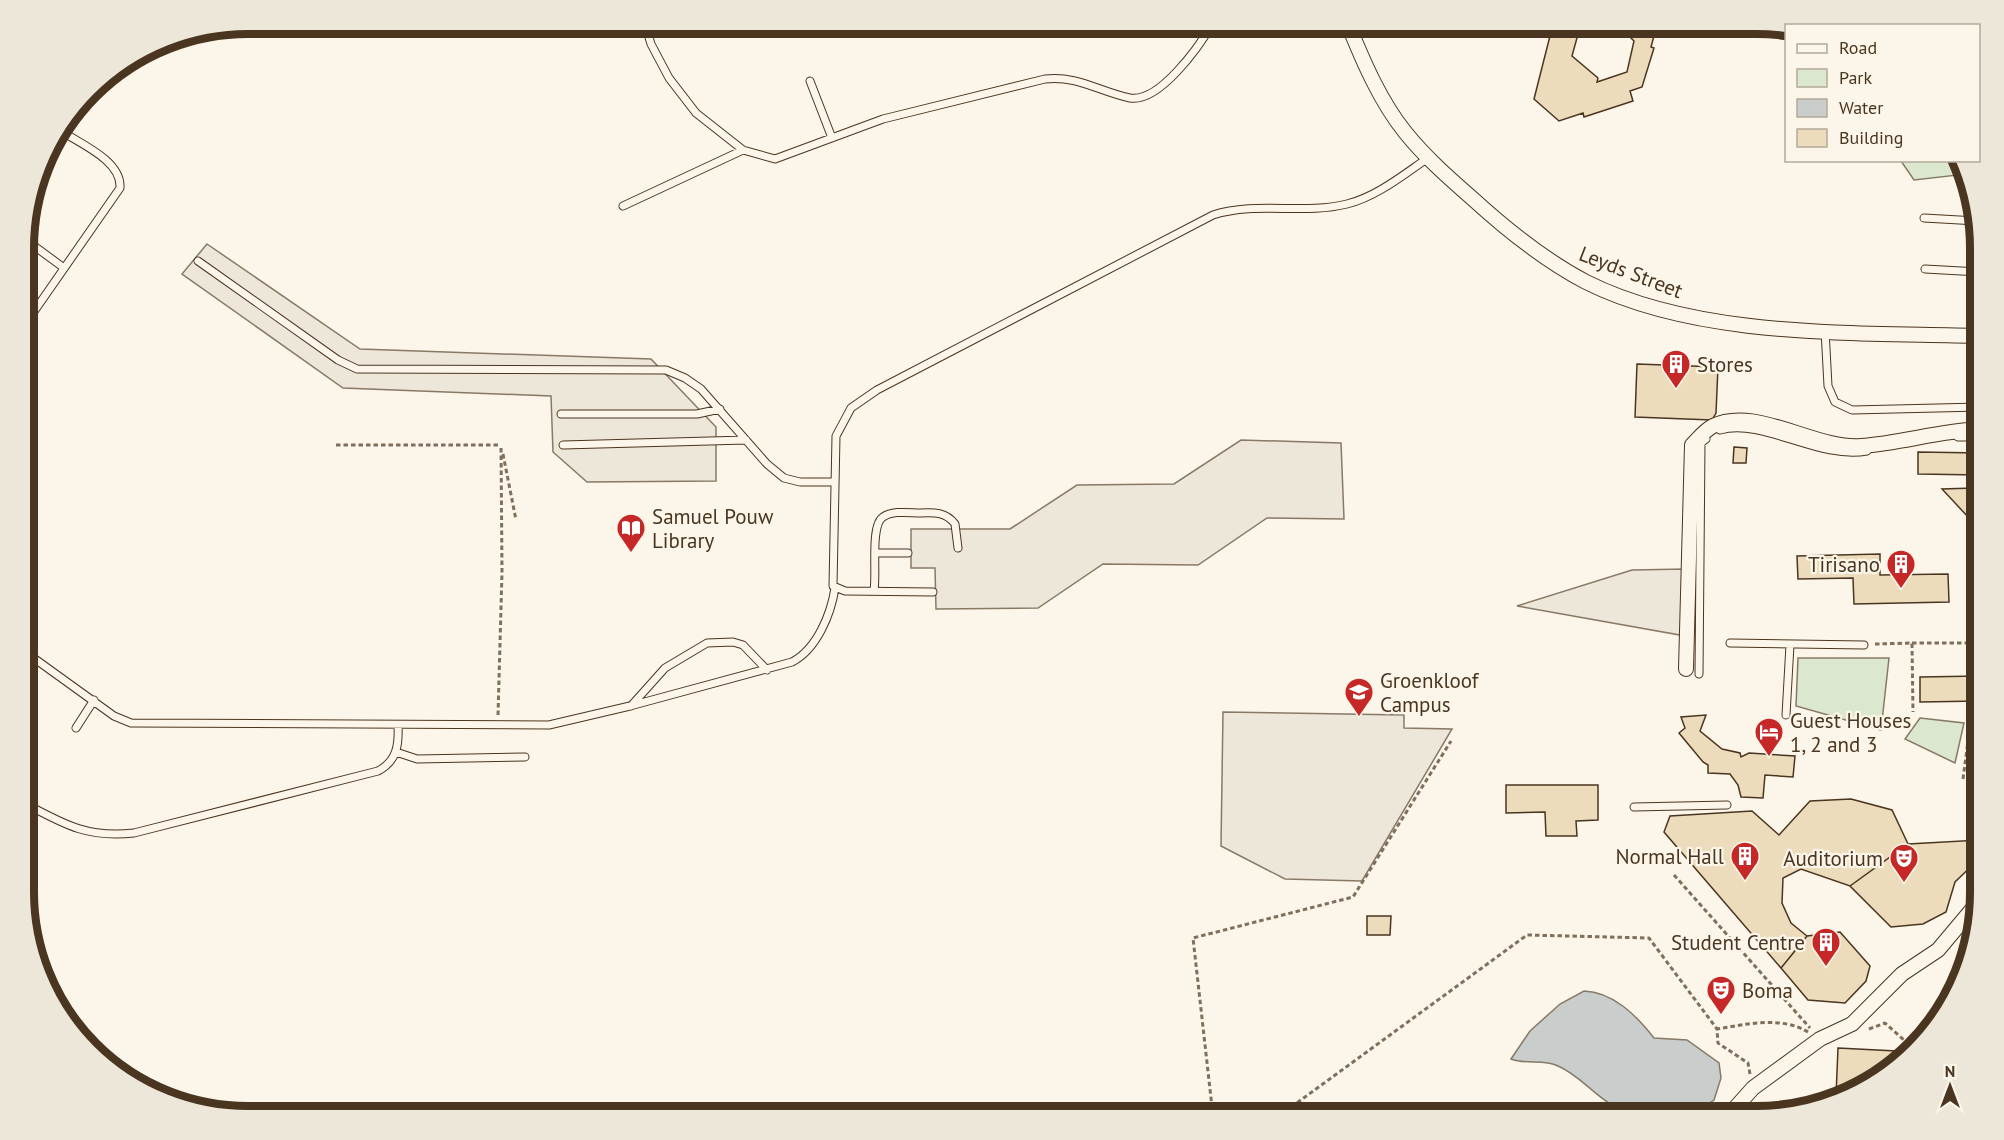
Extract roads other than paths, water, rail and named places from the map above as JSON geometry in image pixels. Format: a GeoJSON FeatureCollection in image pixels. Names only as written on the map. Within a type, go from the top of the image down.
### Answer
{"type":"FeatureCollection","features":[{"type":"Feature","properties":{"kind":"street","name":"Leyds Street"},"geometry":{"type":"LineString","coordinates":[[1353,34],[1382,96],[1404,130],[1428,158],[1508,231],[1545,258],[1588,283],[1654,306],[1716,322],[1825,330],[1969,336]]}},
{"type":"Feature","properties":{"kind":"street"},"geometry":{"type":"LineString","coordinates":[[1692,671],[1692,445],[1712,426],[1742,420],[1841,444],[1860,446],[1945,430],[1969,429]]}},
{"type":"Feature","properties":{"kind":"street"},"geometry":{"type":"LineString","coordinates":[[1737,1106],[1753,1088],[1820,1039],[1852,1024],[1902,974],[1938,950],[1968,914]]}},
{"type":"Feature","properties":{"kind":"lane"},"geometry":{"type":"LineString","coordinates":[[648,34],[669,78],[696,113],[743,150],[775,159],[883,119],[1046,79],[1068,78],[1126,97],[1146,97],[1185,62],[1206,34]]}},
{"type":"Feature","properties":{"kind":"lane"},"geometry":{"type":"LineString","coordinates":[[810,81],[832,138]]}},
{"type":"Feature","properties":{"kind":"lane"},"geometry":{"type":"LineString","coordinates":[[34,311],[118,193],[120,184],[114,167],[67,135]]}},
{"type":"Feature","properties":{"kind":"lane"},"geometry":{"type":"LineString","coordinates":[[623,206],[743,150]]}},
{"type":"Feature","properties":{"kind":"lane"},"geometry":{"type":"LineString","coordinates":[[34,658],[94,699],[114,716],[131,723],[398,725],[564,723],[792,662],[807,650],[830,614],[835,588],[832,577],[834,452],[838,431],[848,412],[868,395],[1213,215],[1241,208],[1317,208],[1348,204],[1373,194],[1428,158]]}},
{"type":"Feature","properties":{"kind":"lane"},"geometry":{"type":"LineString","coordinates":[[1924,218],[1968,220]]}},
{"type":"Feature","properties":{"kind":"lane"},"geometry":{"type":"LineString","coordinates":[[34,246],[64,268]]}},
{"type":"Feature","properties":{"kind":"lane"},"geometry":{"type":"LineString","coordinates":[[198,261],[338,360],[357,369],[490,371],[660,369],[685,378],[701,389],[767,464],[784,478],[800,482],[834,482]]}},
{"type":"Feature","properties":{"kind":"lane"},"geometry":{"type":"LineString","coordinates":[[1926,269],[1969,271]]}},
{"type":"Feature","properties":{"kind":"lane"},"geometry":{"type":"LineString","coordinates":[[1825,330],[1829,368],[1828,386],[1835,402],[1852,411],[1969,407]]}},
{"type":"Feature","properties":{"kind":"lane"},"geometry":{"type":"LineString","coordinates":[[561,414],[697,414],[720,409]]}},
{"type":"Feature","properties":{"kind":"lane"},"geometry":{"type":"LineString","coordinates":[[1692,671],[1701,443],[1712,433],[1739,427],[1836,452],[1854,454],[1938,439],[1969,438]]}},
{"type":"Feature","properties":{"kind":"lane"},"geometry":{"type":"LineString","coordinates":[[563,445],[746,440]]}},
{"type":"Feature","properties":{"kind":"lane"},"geometry":{"type":"LineString","coordinates":[[874,590],[878,523],[884,516],[896,513],[933,512],[947,517],[956,528],[958,548]]}},
{"type":"Feature","properties":{"kind":"lane"},"geometry":{"type":"LineString","coordinates":[[876,552],[908,552]]}},
{"type":"Feature","properties":{"kind":"lane"},"geometry":{"type":"LineString","coordinates":[[835,588],[933,592]]}},
{"type":"Feature","properties":{"kind":"lane"},"geometry":{"type":"LineString","coordinates":[[630,706],[666,668],[706,643],[733,642],[743,645],[749,648],[767,670]]}},
{"type":"Feature","properties":{"kind":"lane"},"geometry":{"type":"LineString","coordinates":[[1730,643],[1864,645]]}},
{"type":"Feature","properties":{"kind":"lane"},"geometry":{"type":"LineString","coordinates":[[1786,715],[1790,645]]}},
{"type":"Feature","properties":{"kind":"lane"},"geometry":{"type":"LineString","coordinates":[[76,728],[94,699]]}},
{"type":"Feature","properties":{"kind":"lane"},"geometry":{"type":"LineString","coordinates":[[34,808],[88,833],[134,834],[378,771],[387,765],[396,752],[398,725]]}},
{"type":"Feature","properties":{"kind":"lane"},"geometry":{"type":"LineString","coordinates":[[396,752],[417,759],[525,757]]}},
{"type":"Feature","properties":{"kind":"lane"},"geometry":{"type":"LineString","coordinates":[[1634,807],[1727,805]]}},
{"type":"Feature","properties":{"kind":"water"},"geometry":{"type":"Polygon","coordinates":[[[1584,991],[1595,992],[1614,1000],[1632,1013],[1654,1038],[1687,1040],[1719,1063],[1721,1078],[1714,1100],[1705,1106],[1614,1106],[1567,1070],[1547,1063],[1511,1059],[1530,1031],[1560,1004],[1584,991]]]}},
{"type":"Feature","properties":{"kind":"place","name":"Stores"},"geometry":{"type":"Point","coordinates":[1676,390]}},
{"type":"Feature","properties":{"kind":"place","name":"Samuel Pouw Library"},"geometry":{"type":"Point","coordinates":[631,554]}},
{"type":"Feature","properties":{"kind":"place","name":"Tirisano"},"geometry":{"type":"Point","coordinates":[1901,590]}},
{"type":"Feature","properties":{"kind":"place","name":"Groenkloof Campus"},"geometry":{"type":"Point","coordinates":[1359,718]}},
{"type":"Feature","properties":{"kind":"place","name":"Guest Houses 1, 2 and 3"},"geometry":{"type":"Point","coordinates":[1769,758]}},
{"type":"Feature","properties":{"kind":"place","name":"Normal Hall"},"geometry":{"type":"Point","coordinates":[1745,882]}},
{"type":"Feature","properties":{"kind":"place","name":"Auditorium"},"geometry":{"type":"Point","coordinates":[1904,884]}},
{"type":"Feature","properties":{"kind":"place","name":"Student Centre"},"geometry":{"type":"Point","coordinates":[1826,968]}},
{"type":"Feature","properties":{"kind":"place","name":"Boma"},"geometry":{"type":"Point","coordinates":[1721,1016]}}]}
